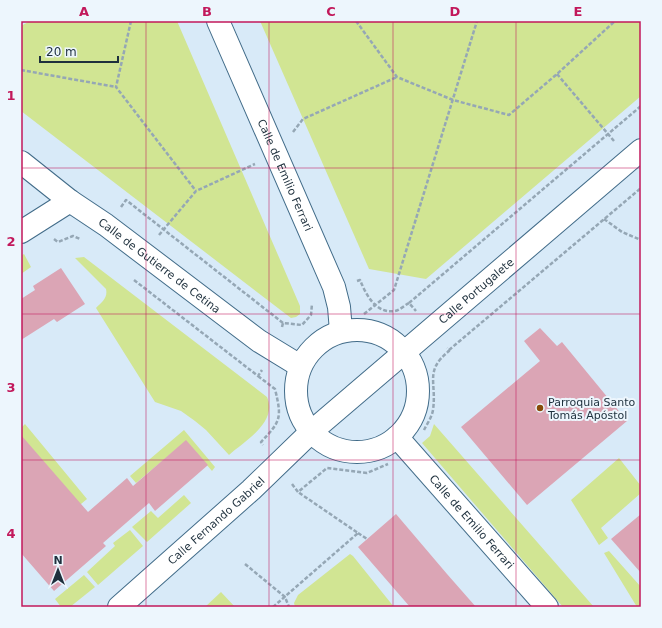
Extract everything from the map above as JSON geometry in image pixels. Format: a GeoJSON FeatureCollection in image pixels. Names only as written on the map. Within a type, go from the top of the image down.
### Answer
{"type":"FeatureCollection","features":[{"type":"Feature","properties":{"kind":"street","name":"Calle de Emilio Ferrari"},"geometry":{"type":"LineString","coordinates":[[218,21],[334,287],[339,307],[341,332]]}},
{"type":"Feature","properties":{"kind":"street","name":"Calle Portugalete"},"geometry":{"type":"LineString","coordinates":[[311,432],[635,155]]}},
{"type":"Feature","properties":{"kind":"street","name":"Calle de Gutierre de Cetina"},"geometry":{"type":"LineString","coordinates":[[21,162],[70,201],[106,225],[259,341],[300,366]]}},
{"type":"Feature","properties":{"kind":"street"},"geometry":{"type":"LineString","coordinates":[[21,232],[70,201]]}},
{"type":"Feature","properties":{"kind":"street"},"geometry":{"type":"LineString","coordinates":[[355,329],[369,331],[388,339],[404,352],[413,365],[417,380],[418,396],[415,411],[408,425],[397,436],[384,446],[369,451],[354,452],[338,449],[323,442],[311,432],[303,420],[296,401],[296,380],[300,366],[307,354],[317,344],[328,336],[355,329]]}},
{"type":"Feature","properties":{"kind":"street","name":"Calle Fernando Gabriel"},"geometry":{"type":"LineString","coordinates":[[119,607],[251,490],[311,432]]}},
{"type":"Feature","properties":{"kind":"street","name":"Calle de Emilio Ferrari"},"geometry":{"type":"LineString","coordinates":[[397,436],[547,607]]}},
{"type":"Feature","properties":{"kind":"path"},"geometry":{"type":"LineString","coordinates":[[116,87],[131,21]]}},
{"type":"Feature","properties":{"kind":"path"},"geometry":{"type":"LineString","coordinates":[[356,21],[397,77],[453,100],[509,115],[615,21]]}},
{"type":"Feature","properties":{"kind":"path"},"geometry":{"type":"LineString","coordinates":[[341,332],[394,290],[478,21]]}},
{"type":"Feature","properties":{"kind":"path"},"geometry":{"type":"LineString","coordinates":[[21,70],[116,87],[196,192]]}},
{"type":"Feature","properties":{"kind":"path"},"geometry":{"type":"LineString","coordinates":[[557,74],[608,134],[635,155]]}},
{"type":"Feature","properties":{"kind":"path"},"geometry":{"type":"LineString","coordinates":[[143,254],[196,192],[276,154],[303,119],[397,77]]}},
{"type":"Feature","properties":{"kind":"path"},"geometry":{"type":"LineString","coordinates":[[409,303],[641,106]]}},
{"type":"Feature","properties":{"kind":"path"},"geometry":{"type":"LineString","coordinates":[[449,350],[641,188]]}},
{"type":"Feature","properties":{"kind":"path"},"geometry":{"type":"LineString","coordinates":[[604,219],[622,232],[641,240]]}},
{"type":"Feature","properties":{"kind":"path"},"geometry":{"type":"LineString","coordinates":[[298,492],[367,539]]}},
{"type":"Feature","properties":{"kind":"path"},"geometry":{"type":"LineString","coordinates":[[273,607],[358,533]]}},
{"type":"Feature","properties":{"kind":"path"},"geometry":{"type":"LineString","coordinates":[[245,564],[285,597],[289,607]]}},
{"type":"Feature","properties":{"kind":"green space"},"geometry":{"type":"Polygon","coordinates":[[[30,21],[177,21],[300,306],[300,314],[291,318],[21,111],[21,26],[30,21]]]}},
{"type":"Feature","properties":{"kind":"green space"},"geometry":{"type":"Polygon","coordinates":[[[260,21],[641,21],[641,96],[426,279],[369,269],[260,21]]]}},
{"type":"Feature","properties":{"kind":"green space"},"geometry":{"type":"Polygon","coordinates":[[[24,254],[31,267],[21,274],[21,256],[24,254]]]}},
{"type":"Feature","properties":{"kind":"green space"},"geometry":{"type":"Polygon","coordinates":[[[84,257],[267,397],[269,406],[268,415],[264,423],[251,437],[229,455],[206,430],[195,421],[181,411],[155,402],[96,308],[105,297],[106,289],[75,258],[84,257]]]}},
{"type":"Feature","properties":{"kind":"green space"},"geometry":{"type":"Polygon","coordinates":[[[25,424],[87,499],[21,554],[21,428],[25,424]]]}},
{"type":"Feature","properties":{"kind":"green space"},"geometry":{"type":"Polygon","coordinates":[[[434,424],[594,607],[563,607],[422,443],[430,436],[434,424]]]}},
{"type":"Feature","properties":{"kind":"green space"},"geometry":{"type":"Polygon","coordinates":[[[184,430],[215,467],[212,471],[186,441],[136,483],[130,476],[184,430]]]}},
{"type":"Feature","properties":{"kind":"green space"},"geometry":{"type":"Polygon","coordinates":[[[619,458],[641,486],[641,493],[601,528],[608,538],[599,545],[571,500],[619,458]]]}},
{"type":"Feature","properties":{"kind":"green space"},"geometry":{"type":"Polygon","coordinates":[[[184,495],[191,503],[147,542],[132,527],[151,511],[158,518],[184,495]]]}},
{"type":"Feature","properties":{"kind":"green space"},"geometry":{"type":"Polygon","coordinates":[[[130,530],[143,546],[98,585],[87,572],[115,546],[113,543],[130,530]]]}},
{"type":"Feature","properties":{"kind":"green space"},"geometry":{"type":"Polygon","coordinates":[[[609,551],[641,587],[641,607],[637,607],[604,553],[609,551]]]}},
{"type":"Feature","properties":{"kind":"green space"},"geometry":{"type":"Polygon","coordinates":[[[350,554],[394,607],[295,607],[294,603],[298,595],[350,554]]]}},
{"type":"Feature","properties":{"kind":"green space"},"geometry":{"type":"Polygon","coordinates":[[[84,575],[95,587],[70,607],[61,607],[55,599],[84,575]]]}},
{"type":"Feature","properties":{"kind":"green space"},"geometry":{"type":"Polygon","coordinates":[[[221,592],[235,607],[205,607],[221,592]]]}},
{"type":"Feature","properties":{"kind":"building"},"geometry":{"type":"Polygon","coordinates":[[[61,268],[85,304],[57,322],[54,319],[21,340],[21,299],[35,290],[33,286],[61,268]]]}},
{"type":"Feature","properties":{"kind":"building"},"geometry":{"type":"Polygon","coordinates":[[[540,328],[557,346],[562,342],[627,421],[527,505],[461,427],[540,361],[524,341],[540,328]]]}},
{"type":"Feature","properties":{"kind":"building"},"geometry":{"type":"Polygon","coordinates":[[[21,435],[88,512],[127,478],[133,486],[186,440],[208,465],[155,511],[149,503],[103,543],[106,546],[54,591],[21,553],[21,435]]]}},
{"type":"Feature","properties":{"kind":"building"},"geometry":{"type":"Polygon","coordinates":[[[396,514],[476,607],[410,607],[358,547],[396,514]]]}},
{"type":"Feature","properties":{"kind":"building"},"geometry":{"type":"Polygon","coordinates":[[[641,514],[641,573],[611,539],[641,514]]]}},
{"type":"Feature","properties":{"kind":"place","name":"Parroquia Santo Tomás Apóstol"},"geometry":{"type":"Point","coordinates":[540,408]}}]}
